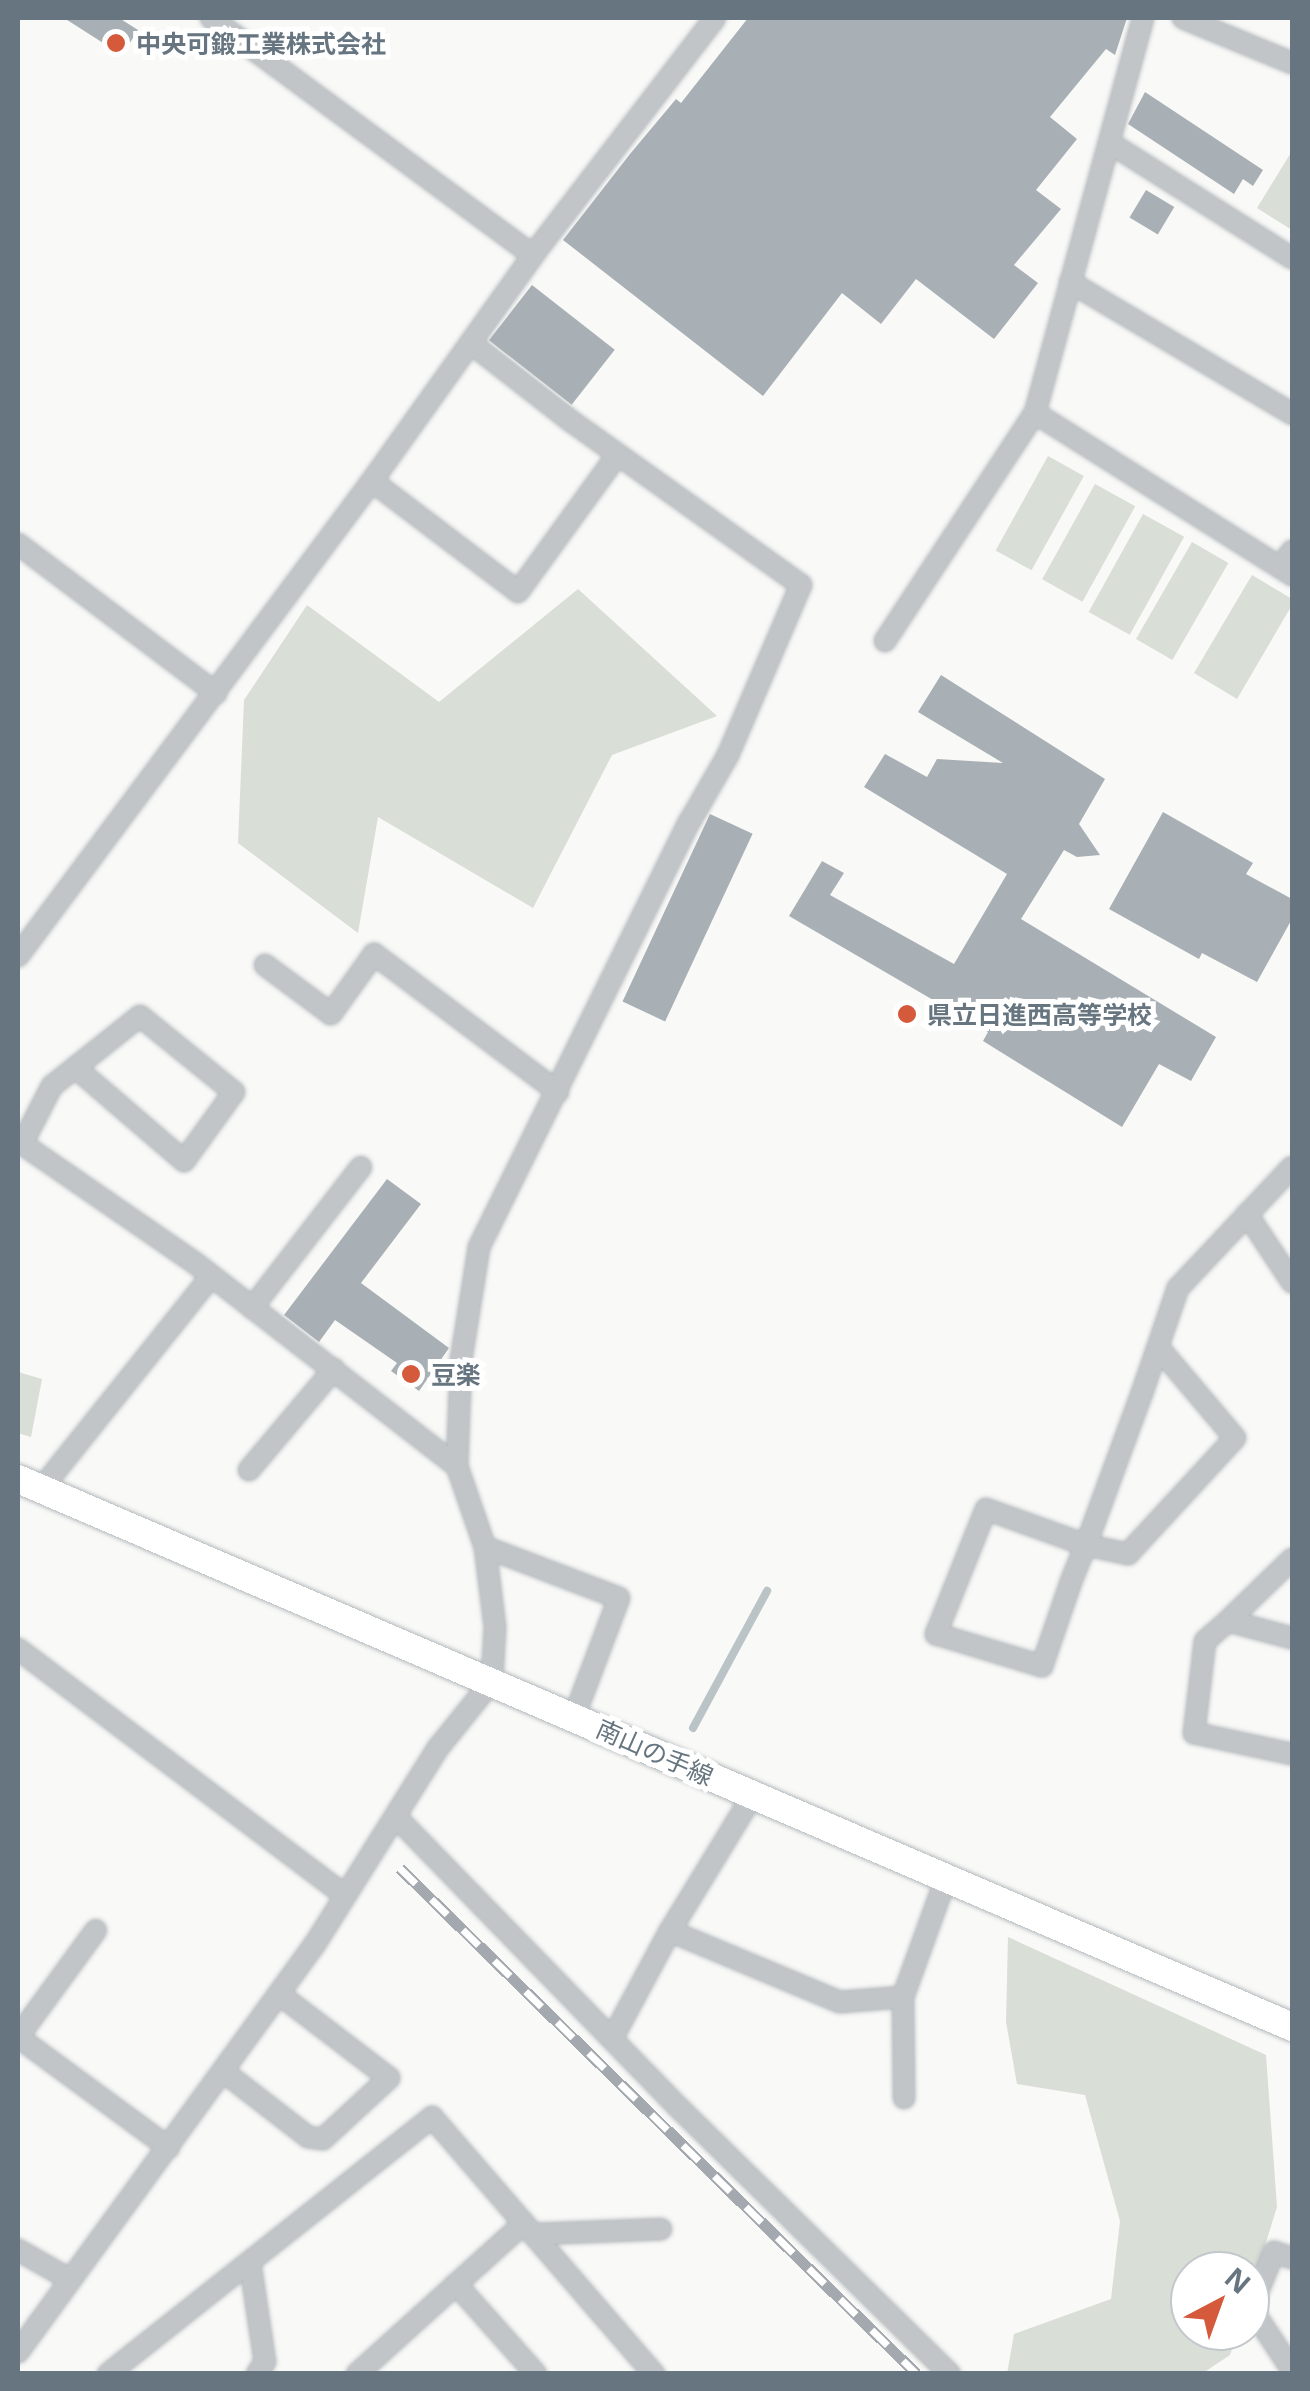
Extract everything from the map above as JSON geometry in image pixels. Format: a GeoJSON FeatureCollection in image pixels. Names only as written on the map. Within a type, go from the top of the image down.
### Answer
{"type":"FeatureCollection","features":[{"type":"Feature","properties":{"kind":"street"},"geometry":{"type":"LineString","coordinates":[[211,18],[533,255]]}},
{"type":"Feature","properties":{"kind":"street"},"geometry":{"type":"LineString","coordinates":[[18,956],[372,481],[533,255],[715,18]]}},
{"type":"Feature","properties":{"kind":"street"},"geometry":{"type":"LineString","coordinates":[[886,641],[1035,413],[1143,18]]}},
{"type":"Feature","properties":{"kind":"street"},"geometry":{"type":"LineString","coordinates":[[1183,18],[1233,42],[1292,63]]}},
{"type":"Feature","properties":{"kind":"street"},"geometry":{"type":"LineString","coordinates":[[1232,18],[1233,42]]}},
{"type":"Feature","properties":{"kind":"street"},"geometry":{"type":"LineString","coordinates":[[1110,144],[1292,258]]}},
{"type":"Feature","properties":{"kind":"street"},"geometry":{"type":"LineString","coordinates":[[1070,282],[1292,414]]}},
{"type":"Feature","properties":{"kind":"street"},"geometry":{"type":"LineString","coordinates":[[18,2352],[280,1994],[397,1818],[438,1748],[492,1681],[495,1626],[486,1547],[457,1466],[461,1360],[479,1247],[690,821],[728,755],[801,585],[617,455],[472,344]]}},
{"type":"Feature","properties":{"kind":"street"},"geometry":{"type":"LineString","coordinates":[[1035,413],[1288,564]]}},
{"type":"Feature","properties":{"kind":"street"},"geometry":{"type":"LineString","coordinates":[[372,481],[518,592],[617,455]]}},
{"type":"Feature","properties":{"kind":"street"},"geometry":{"type":"LineString","coordinates":[[18,544],[216,693]]}},
{"type":"Feature","properties":{"kind":"street"},"geometry":{"type":"LineString","coordinates":[[265,965],[331,1014],[374,954],[558,1092]]}},
{"type":"Feature","properties":{"kind":"street"},"geometry":{"type":"LineString","coordinates":[[76,1068],[184,1160],[234,1092],[140,1016],[52,1086],[20,1142],[211,1276],[457,1466]]}},
{"type":"Feature","properties":{"kind":"street"},"geometry":{"type":"LineString","coordinates":[[252,1308],[362,1168]]}},
{"type":"Feature","properties":{"kind":"street"},"geometry":{"type":"LineString","coordinates":[[1158,1348],[1234,1438],[1128,1554],[1086,1544],[986,1509],[936,1634],[1042,1666],[1086,1544],[1158,1348],[1178,1288],[1292,1168]]}},
{"type":"Feature","properties":{"kind":"street"},"geometry":{"type":"LineString","coordinates":[[1247,1214],[1292,1282]]}},
{"type":"Feature","properties":{"kind":"street"},"geometry":{"type":"LineString","coordinates":[[30,1484],[211,1276]]}},
{"type":"Feature","properties":{"kind":"street"},"geometry":{"type":"LineString","coordinates":[[249,1470],[334,1369]]}},
{"type":"Feature","properties":{"kind":"street","name":"南山の手線"},"geometry":{"type":"LineString","coordinates":[[30,1484],[1292,2027]]}},
{"type":"Feature","properties":{"kind":"street"},"geometry":{"type":"LineString","coordinates":[[486,1547],[619,1598],[574,1717]]}},
{"type":"Feature","properties":{"kind":"street"},"geometry":{"type":"LineString","coordinates":[[1292,1560],[1206,1641],[1194,1733],[1292,1754]]}},
{"type":"Feature","properties":{"kind":"street"},"geometry":{"type":"LineString","coordinates":[[1228,1621],[1292,1638]]}},
{"type":"Feature","properties":{"kind":"street"},"geometry":{"type":"LineString","coordinates":[[18,1649],[343,1894]]}},
{"type":"Feature","properties":{"kind":"street"},"geometry":{"type":"LineString","coordinates":[[612,2039],[670,1930],[754,1795]]}},
{"type":"Feature","properties":{"kind":"street"},"geometry":{"type":"LineString","coordinates":[[397,1818],[612,2039],[950,2374]]}},
{"type":"Feature","properties":{"kind":"street"},"geometry":{"type":"LineString","coordinates":[[904,2098],[903,1997],[946,1878]]}},
{"type":"Feature","properties":{"kind":"street"},"geometry":{"type":"LineString","coordinates":[[96,1930],[18,2037],[169,2148]]}},
{"type":"Feature","properties":{"kind":"street"},"geometry":{"type":"LineString","coordinates":[[670,1930],[840,2002],[903,1997]]}},
{"type":"Feature","properties":{"kind":"street"},"geometry":{"type":"LineString","coordinates":[[224,2072],[308,2137],[323,2139],[389,2078],[280,1994]]}},
{"type":"Feature","properties":{"kind":"street"},"geometry":{"type":"LineString","coordinates":[[108,2374],[432,2116],[654,2374]]}},
{"type":"Feature","properties":{"kind":"street"},"geometry":{"type":"LineString","coordinates":[[365,2371],[456,2284],[528,2228],[661,2229]]}},
{"type":"Feature","properties":{"kind":"street"},"geometry":{"type":"LineString","coordinates":[[18,2250],[70,2279]]}},
{"type":"Feature","properties":{"kind":"street"},"geometry":{"type":"LineString","coordinates":[[1292,2258],[1274,2252],[1251,2308],[1292,2370]]}},
{"type":"Feature","properties":{"kind":"street"},"geometry":{"type":"LineString","coordinates":[[250,2262],[264,2362],[257,2374]]}},
{"type":"Feature","properties":{"kind":"street"},"geometry":{"type":"LineString","coordinates":[[456,2284],[536,2374]]}},
{"type":"Feature","properties":{"kind":"shaded area"},"geometry":{"type":"Polygon","coordinates":[[[1292,151],[1292,230],[1257,208],[1292,151]]]}},
{"type":"Feature","properties":{"kind":"shaded area"},"geometry":{"type":"Polygon","coordinates":[[[1048,456],[1084,476],[1031,570],[996,550],[1048,456]]]}},
{"type":"Feature","properties":{"kind":"shaded area"},"geometry":{"type":"Polygon","coordinates":[[[1095,484],[1135,506],[1082,602],[1042,579],[1095,484]]]}},
{"type":"Feature","properties":{"kind":"shaded area"},"geometry":{"type":"Polygon","coordinates":[[[1143,514],[1184,537],[1130,635],[1089,612],[1143,514]]]}},
{"type":"Feature","properties":{"kind":"shaded area"},"geometry":{"type":"Polygon","coordinates":[[[1192,542],[1228,563],[1172,660],[1136,639],[1192,542]]]}},
{"type":"Feature","properties":{"kind":"shaded area"},"geometry":{"type":"Polygon","coordinates":[[[1252,575],[1292,599],[1292,605],[1237,699],[1194,673],[1252,575]]]}},
{"type":"Feature","properties":{"kind":"shaded area"},"geometry":{"type":"Polygon","coordinates":[[[578,589],[717,716],[612,755],[533,908],[378,817],[358,933],[238,843],[244,700],[307,605],[439,702],[578,589]]]}},
{"type":"Feature","properties":{"kind":"shaded area"},"geometry":{"type":"Polygon","coordinates":[[[18,1372],[42,1379],[31,1437],[18,1433],[18,1372]]]}},
{"type":"Feature","properties":{"kind":"shaded area"},"geometry":{"type":"Polygon","coordinates":[[[1008,1937],[1266,2055],[1277,2207],[1263,2251],[1170,2251],[1170,2351],[1231,2351],[1203,2373],[1007,2374],[1014,2334],[1111,2299],[1120,2221],[1085,2095],[1017,2084],[1006,2022],[1008,1937]]]}},
{"type":"Feature","properties":{"kind":"building","name":"中央可鍛工業株式会社"},"geometry":{"type":"Polygon","coordinates":[[[64,18],[119,18],[138,30],[122,55],[64,18]]]}},
{"type":"Feature","properties":{"kind":"building"},"geometry":{"type":"Polygon","coordinates":[[[748,18],[1127,18],[1115,55],[1106,49],[1050,117],[1077,139],[1036,190],[1061,209],[1014,265],[1038,283],[994,339],[916,279],[881,324],[842,293],[763,396],[563,240],[630,154],[676,99],[681,103],[748,18]]]}},
{"type":"Feature","properties":{"kind":"building"},"geometry":{"type":"Polygon","coordinates":[[[1145,92],[1263,170],[1253,186],[1243,179],[1234,194],[1128,124],[1145,92]]]}},
{"type":"Feature","properties":{"kind":"building"},"geometry":{"type":"Polygon","coordinates":[[[1146,190],[1174,207],[1158,234],[1130,217],[1146,190]]]}},
{"type":"Feature","properties":{"kind":"building"},"geometry":{"type":"Polygon","coordinates":[[[532,285],[615,350],[572,405],[489,340],[532,285]]]}},
{"type":"Feature","properties":{"kind":"building"},"geometry":{"type":"Polygon","coordinates":[[[941,675],[1105,779],[1079,824],[1100,855],[1077,857],[1064,850],[1021,919],[1216,1037],[1191,1081],[1159,1064],[1122,1127],[983,1041],[988,1032],[789,916],[822,861],[844,873],[830,895],[954,964],[1007,874],[864,787],[885,754],[927,777],[937,759],[1003,763],[918,712],[941,675]]]}},
{"type":"Feature","properties":{"kind":"building"},"geometry":{"type":"Polygon","coordinates":[[[1163,812],[1253,863],[1246,874],[1292,899],[1292,919],[1257,982],[1202,953],[1199,959],[1109,909],[1163,812]]]}},
{"type":"Feature","properties":{"kind":"building"},"geometry":{"type":"Polygon","coordinates":[[[710,814],[753,834],[665,1021],[623,1002],[710,814]]]}},
{"type":"Feature","properties":{"kind":"building"},"geometry":{"type":"Polygon","coordinates":[[[387,1179],[421,1204],[361,1283],[449,1348],[419,1391],[391,1371],[397,1363],[335,1320],[319,1342],[284,1315],[387,1179]]]}},
{"type":"Feature","properties":{"kind":"waterway"},"geometry":{"type":"LineString","coordinates":[[693,1728],[767,1591]]}},
{"type":"Feature","properties":{"kind":"railway"},"geometry":{"type":"LineString","coordinates":[[400,1868],[917,2374]]}},
{"type":"Feature","properties":{"kind":"place","name":"中央可鍛工業株式会社"},"geometry":{"type":"Point","coordinates":[116,43]}},
{"type":"Feature","properties":{"kind":"place","name":"県立日進西高等学校"},"geometry":{"type":"Point","coordinates":[907,1014]}},
{"type":"Feature","properties":{"kind":"place","name":"豆楽"},"geometry":{"type":"Point","coordinates":[411,1374]}}]}
